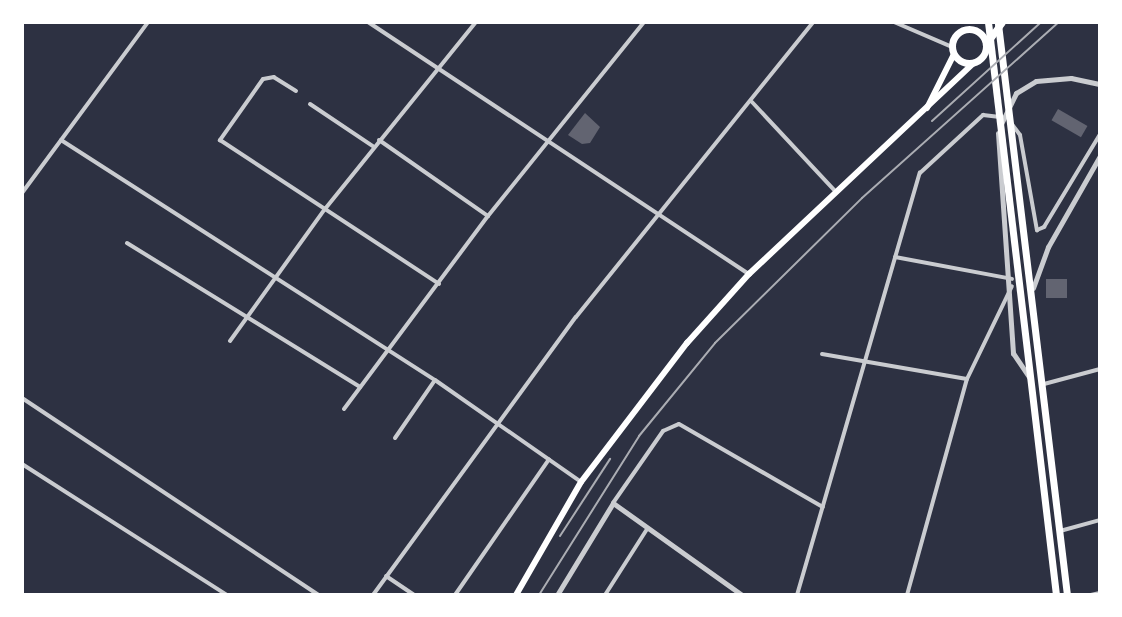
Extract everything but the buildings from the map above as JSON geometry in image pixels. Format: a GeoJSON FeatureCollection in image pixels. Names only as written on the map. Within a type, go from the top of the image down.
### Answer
{"type":"FeatureCollection","features":[{"type":"Feature","properties":{"kind":"main road"},"geometry":{"type":"LineString","coordinates":[[925,113],[953,51],[958,22]]}},
{"type":"Feature","properties":{"kind":"main road"},"geometry":{"type":"LineString","coordinates":[[988,22],[1056,595]]}},
{"type":"Feature","properties":{"kind":"main road"},"geometry":{"type":"LineString","coordinates":[[516,595],[581,482],[664,371],[749,274],[983,56],[986,44],[1000,22]]}},
{"type":"Feature","properties":{"kind":"main road"},"geometry":{"type":"LineString","coordinates":[[1000,22],[1067,595]]}},
{"type":"Feature","properties":{"kind":"main road"},"geometry":{"type":"LineString","coordinates":[[958,34],[975,30],[986,44]]}},
{"type":"Feature","properties":{"kind":"main road"},"geometry":{"type":"LineString","coordinates":[[953,51],[974,63]]}},
{"type":"Feature","properties":{"kind":"street"},"geometry":{"type":"LineString","coordinates":[[22,193],[148,22]]}},
{"type":"Feature","properties":{"kind":"street"},"geometry":{"type":"LineString","coordinates":[[368,22],[749,274]]}},
{"type":"Feature","properties":{"kind":"street"},"geometry":{"type":"LineString","coordinates":[[230,341],[273,276],[476,22]]}},
{"type":"Feature","properties":{"kind":"street"},"geometry":{"type":"LineString","coordinates":[[344,409],[488,216],[644,22]]}},
{"type":"Feature","properties":{"kind":"street"},"geometry":{"type":"LineString","coordinates":[[373,595],[497,421],[813,22]]}},
{"type":"Feature","properties":{"kind":"street"},"geometry":{"type":"LineString","coordinates":[[896,22],[953,51]]}},
{"type":"Feature","properties":{"kind":"street"},"geometry":{"type":"LineString","coordinates":[[296,91],[274,77],[261,80],[222,132],[226,145],[439,284]]}},
{"type":"Feature","properties":{"kind":"street"},"geometry":{"type":"LineString","coordinates":[[1031,380],[1014,360],[1012,279],[998,167],[998,132],[1016,93],[1036,81],[1071,78],[1100,84]]}},
{"type":"Feature","properties":{"kind":"street"},"geometry":{"type":"LineString","coordinates":[[752,101],[838,194]]}},
{"type":"Feature","properties":{"kind":"street"},"geometry":{"type":"LineString","coordinates":[[310,104],[374,147]]}},
{"type":"Feature","properties":{"kind":"street"},"geometry":{"type":"LineString","coordinates":[[797,595],[895,257],[925,165],[983,115],[1004,118],[1020,135],[1034,229],[1041,230],[1099,139]]}},
{"type":"Feature","properties":{"kind":"street"},"geometry":{"type":"LineString","coordinates":[[61,140],[435,380],[581,482]]}},
{"type":"Feature","properties":{"kind":"street"},"geometry":{"type":"LineString","coordinates":[[379,140],[488,216]]}},
{"type":"Feature","properties":{"kind":"street"},"geometry":{"type":"LineString","coordinates":[[1033,288],[1048,247],[1100,156]]}},
{"type":"Feature","properties":{"kind":"street"},"geometry":{"type":"LineString","coordinates":[[127,243],[244,319],[360,388]]}},
{"type":"Feature","properties":{"kind":"street"},"geometry":{"type":"LineString","coordinates":[[895,257],[1012,279]]}},
{"type":"Feature","properties":{"kind":"street"},"geometry":{"type":"LineString","coordinates":[[907,595],[967,379],[1012,286]]}},
{"type":"Feature","properties":{"kind":"street"},"geometry":{"type":"LineString","coordinates":[[822,354],[967,379]]}},
{"type":"Feature","properties":{"kind":"street"},"geometry":{"type":"LineString","coordinates":[[1044,384],[1100,369]]}},
{"type":"Feature","properties":{"kind":"street"},"geometry":{"type":"LineString","coordinates":[[395,438],[435,380]]}},
{"type":"Feature","properties":{"kind":"street"},"geometry":{"type":"LineString","coordinates":[[22,398],[318,595]]}},
{"type":"Feature","properties":{"kind":"street"},"geometry":{"type":"LineString","coordinates":[[557,595],[613,503],[669,426],[692,428],[823,507]]}},
{"type":"Feature","properties":{"kind":"street"},"geometry":{"type":"LineString","coordinates":[[455,595],[549,459]]}},
{"type":"Feature","properties":{"kind":"street"},"geometry":{"type":"LineString","coordinates":[[22,464],[227,595]]}},
{"type":"Feature","properties":{"kind":"street"},"geometry":{"type":"LineString","coordinates":[[613,503],[742,595]]}},
{"type":"Feature","properties":{"kind":"street"},"geometry":{"type":"LineString","coordinates":[[1060,531],[1100,520]]}},
{"type":"Feature","properties":{"kind":"street"},"geometry":{"type":"LineString","coordinates":[[605,595],[647,529]]}},
{"type":"Feature","properties":{"kind":"street"},"geometry":{"type":"LineString","coordinates":[[386,576],[414,595]]}},
{"type":"Feature","properties":{"kind":"street"},"geometry":{"type":"LineString","coordinates":[[1091,595],[1100,593]]}},
{"type":"Feature","properties":{"kind":"railway"},"geometry":{"type":"LineString","coordinates":[[932,121],[1041,22]]}},
{"type":"Feature","properties":{"kind":"railway"},"geometry":{"type":"LineString","coordinates":[[539,595],[639,436],[715,343],[862,198],[1059,22]]}},
{"type":"Feature","properties":{"kind":"railway"},"geometry":{"type":"LineString","coordinates":[[560,536],[610,459]]}}]}
